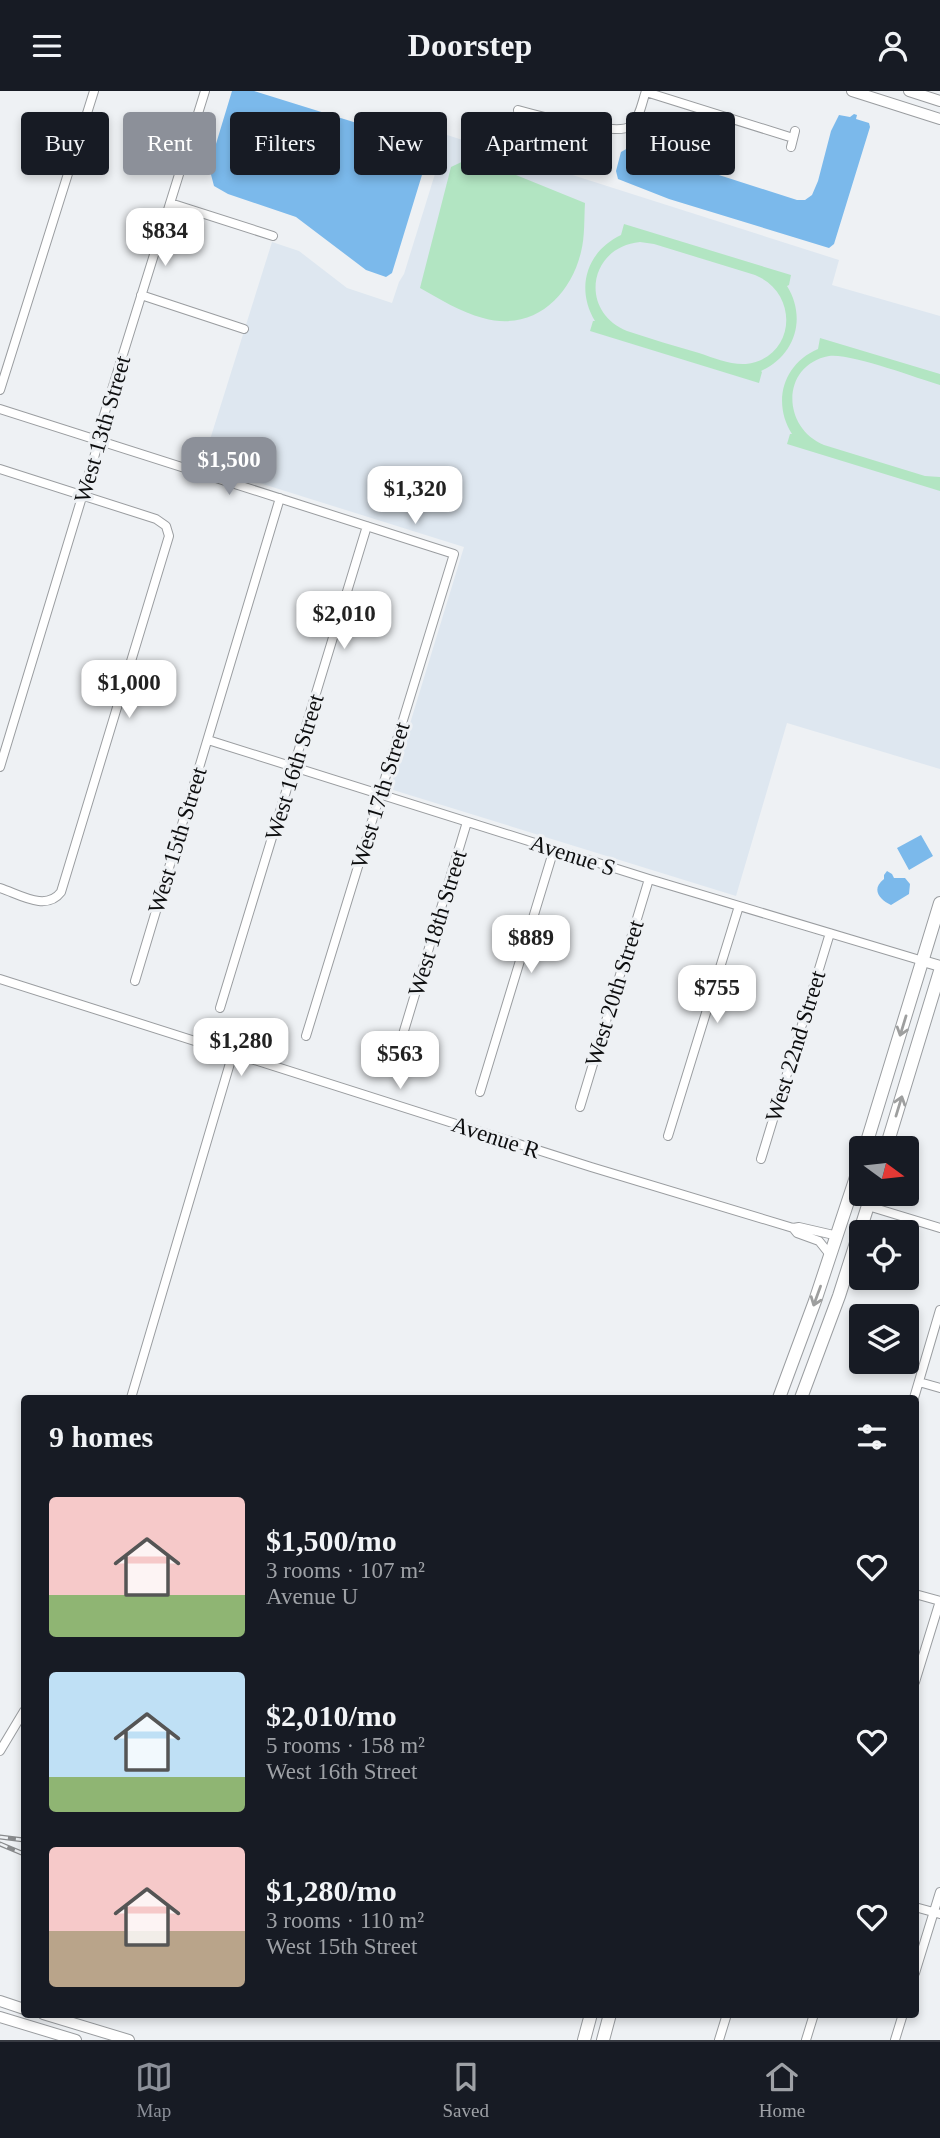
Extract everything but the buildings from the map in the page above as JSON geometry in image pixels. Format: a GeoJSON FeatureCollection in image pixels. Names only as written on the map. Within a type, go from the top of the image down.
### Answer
{"type":"FeatureCollection","features":[{"type":"Feature","properties":{"kind":"main road"},"geometry":{"type":"LineString","coordinates":[[852,91],[940,119]]}},
{"type":"Feature","properties":{"kind":"main road"},"geometry":{"type":"LineString","coordinates":[[909,91],[940,101]]}},
{"type":"Feature","properties":{"kind":"main road"},"geometry":{"type":"LineString","coordinates":[[869,1136],[940,903]]}},
{"type":"Feature","properties":{"kind":"main road","name":"Avenue S"},"geometry":{"type":"LineString","coordinates":[[923,961],[940,969]]}},
{"type":"Feature","properties":{"kind":"main road"},"geometry":{"type":"LineString","coordinates":[[890,1136],[940,969]]}},
{"type":"Feature","properties":{"kind":"main road"},"geometry":{"type":"LineString","coordinates":[[780,1395],[849,1200]]}},
{"type":"Feature","properties":{"kind":"main road"},"geometry":{"type":"LineString","coordinates":[[802,1395],[839,1296],[866,1206]]}},
{"type":"Feature","properties":{"kind":"main road"},"geometry":{"type":"LineString","coordinates":[[0,2001],[21,2008]]}},
{"type":"Feature","properties":{"kind":"main road"},"geometry":{"type":"LineString","coordinates":[[0,2017],[76,2040]]}},
{"type":"Feature","properties":{"kind":"main road"},"geometry":{"type":"LineString","coordinates":[[56,2018],[129,2040]]}},
{"type":"Feature","properties":{"kind":"main road"},"geometry":{"type":"LineString","coordinates":[[583,2040],[590,2018]]}},
{"type":"Feature","properties":{"kind":"main road"},"geometry":{"type":"LineString","coordinates":[[603,2040],[609,2018]]}},
{"type":"Feature","properties":{"kind":"street"},"geometry":{"type":"LineString","coordinates":[[0,390],[94,91]]}},
{"type":"Feature","properties":{"kind":"street","name":"West 13th Street"},"geometry":{"type":"LineString","coordinates":[[0,767],[83,495],[100,428],[205,91]]}},
{"type":"Feature","properties":{"kind":"street"},"geometry":{"type":"LineString","coordinates":[[518,110],[569,123],[624,129],[636,118],[646,91],[793,139]]}},
{"type":"Feature","properties":{"kind":"street"},"geometry":{"type":"LineString","coordinates":[[170,202],[273,236]]}},
{"type":"Feature","properties":{"kind":"street"},"geometry":{"type":"LineString","coordinates":[[141,295],[244,329]]}},
{"type":"Feature","properties":{"kind":"street"},"geometry":{"type":"LineString","coordinates":[[0,409],[367,526]]}},
{"type":"Feature","properties":{"kind":"street"},"geometry":{"type":"LineString","coordinates":[[0,469],[156,519],[166,526],[169,536],[61,892],[52,900],[38,901],[0,888]]}},
{"type":"Feature","properties":{"kind":"street","name":"West 15th Street"},"geometry":{"type":"LineString","coordinates":[[135,981],[280,498]]}},
{"type":"Feature","properties":{"kind":"street","name":"West 17th Street"},"geometry":{"type":"LineString","coordinates":[[306,1036],[454,554],[367,526]]}},
{"type":"Feature","properties":{"kind":"street","name":"West 16th Street"},"geometry":{"type":"LineString","coordinates":[[220,1008],[367,526]]}},
{"type":"Feature","properties":{"kind":"street","name":"Avenue S"},"geometry":{"type":"LineString","coordinates":[[208,740],[649,879],[923,961]]}},
{"type":"Feature","properties":{"kind":"street","name":"West 18th Street"},"geometry":{"type":"LineString","coordinates":[[394,1064],[467,822]]}},
{"type":"Feature","properties":{"kind":"street"},"geometry":{"type":"LineString","coordinates":[[480,1092],[554,849]]}},
{"type":"Feature","properties":{"kind":"street","name":"West 20th Street"},"geometry":{"type":"LineString","coordinates":[[580,1107],[649,879]]}},
{"type":"Feature","properties":{"kind":"street"},"geometry":{"type":"LineString","coordinates":[[667,1136],[739,906]]}},
{"type":"Feature","properties":{"kind":"street","name":"West 22nd Street"},"geometry":{"type":"LineString","coordinates":[[761,1159],[830,933]]}},
{"type":"Feature","properties":{"kind":"street","name":"Avenue R"},"geometry":{"type":"LineString","coordinates":[[0,979],[591,1167],[793,1228],[838,1235]]}},
{"type":"Feature","properties":{"kind":"street"},"geometry":{"type":"LineString","coordinates":[[132,1395],[233,1053]]}},
{"type":"Feature","properties":{"kind":"street"},"geometry":{"type":"LineString","coordinates":[[889,1206],[940,1226]]}},
{"type":"Feature","properties":{"kind":"street","name":"Avenue R"},"geometry":{"type":"LineString","coordinates":[[793,1228],[797,1233],[819,1241],[831,1256]]}},
{"type":"Feature","properties":{"kind":"street"},"geometry":{"type":"LineString","coordinates":[[915,1395],[940,1310]]}},
{"type":"Feature","properties":{"kind":"street"},"geometry":{"type":"LineString","coordinates":[[919,1382],[940,1388]]}},
{"type":"Feature","properties":{"kind":"street"},"geometry":{"type":"LineString","coordinates":[[919,1595],[940,1601],[919,1669]]}},
{"type":"Feature","properties":{"kind":"street"},"geometry":{"type":"LineString","coordinates":[[0,1751],[21,1716]]}},
{"type":"Feature","properties":{"kind":"street"},"geometry":{"type":"LineString","coordinates":[[919,1962],[937,1913],[940,1892]]}},
{"type":"Feature","properties":{"kind":"street"},"geometry":{"type":"LineString","coordinates":[[919,1908],[937,1913]]}},
{"type":"Feature","properties":{"kind":"street"},"geometry":{"type":"LineString","coordinates":[[719,2040],[726,2018]]}},
{"type":"Feature","properties":{"kind":"street"},"geometry":{"type":"LineString","coordinates":[[806,2040],[813,2018]]}},
{"type":"Feature","properties":{"kind":"street"},"geometry":{"type":"LineString","coordinates":[[895,2040],[902,2018]]}},
{"type":"Feature","properties":{"kind":"shaded area"},"geometry":{"type":"Polygon","coordinates":[[[447,135],[461,139],[461,175],[572,175],[839,260],[832,285],[940,316],[940,769],[787,723],[736,896],[390,789],[464,547],[202,465],[272,242],[299,251],[347,288],[392,303],[404,274],[435,175],[447,175],[447,135]]]}},
{"type":"Feature","properties":{"kind":"green space"},"geometry":{"type":"Polygon","coordinates":[[[461,162],[461,175],[516,175],[585,203],[583,240],[576,269],[558,297],[533,315],[501,321],[483,318],[458,309],[420,288],[451,167],[461,162]]]}},
{"type":"Feature","properties":{"kind":"green space"},"geometry":{"type":"Polygon","coordinates":[[[624,224],[791,275],[787,286],[796,311],[794,335],[782,356],[761,371],[759,383],[590,331],[595,321],[586,296],[588,272],[600,251],[621,235],[624,224]],[[640,242],[623,246],[609,255],[600,267],[596,296],[601,310],[612,322],[627,331],[722,361],[746,364],[763,359],[775,350],[783,338],[785,309],[780,296],[770,284],[755,275],[640,242]]]}},
{"type":"Feature","properties":{"kind":"green space"},"geometry":{"type":"Polygon","coordinates":[[[820,338],[940,374],[940,385],[852,358],[829,356],[813,362],[802,371],[795,383],[792,397],[800,425],[824,445],[925,476],[940,477],[940,491],[787,444],[792,434],[783,409],[784,385],[796,364],[818,349],[820,338]]]}},
{"type":"Feature","properties":{"kind":"water"},"geometry":{"type":"Polygon","coordinates":[[[232,91],[254,91],[321,112],[230,112],[230,175],[340,175],[340,118],[354,122],[354,175],[422,175],[392,273],[386,277],[366,270],[296,217],[228,194],[214,186],[211,175],[216,175],[216,144],[232,91]]]}},
{"type":"Feature","properties":{"kind":"water"},"geometry":{"type":"Polygon","coordinates":[[[839,115],[857,115],[856,119],[869,123],[870,127],[834,244],[829,248],[669,199],[618,179],[616,171],[621,152],[626,149],[626,175],[719,175],[797,200],[805,200],[812,195],[818,181],[831,131],[839,115]]]}},
{"type":"Feature","properties":{"kind":"water"},"geometry":{"type":"Polygon","coordinates":[[[921,835],[933,856],[909,870],[897,848],[921,835]]]}},
{"type":"Feature","properties":{"kind":"water"},"geometry":{"type":"Polygon","coordinates":[[[887,871],[894,878],[905,878],[910,884],[909,894],[891,905],[880,897],[877,890],[887,871]]]}},
{"type":"Feature","properties":{"kind":"railway"},"geometry":{"type":"LineString","coordinates":[[0,1837],[21,1840]]}},
{"type":"Feature","properties":{"kind":"railway"},"geometry":{"type":"LineString","coordinates":[[0,1844],[21,1853]]}}]}
